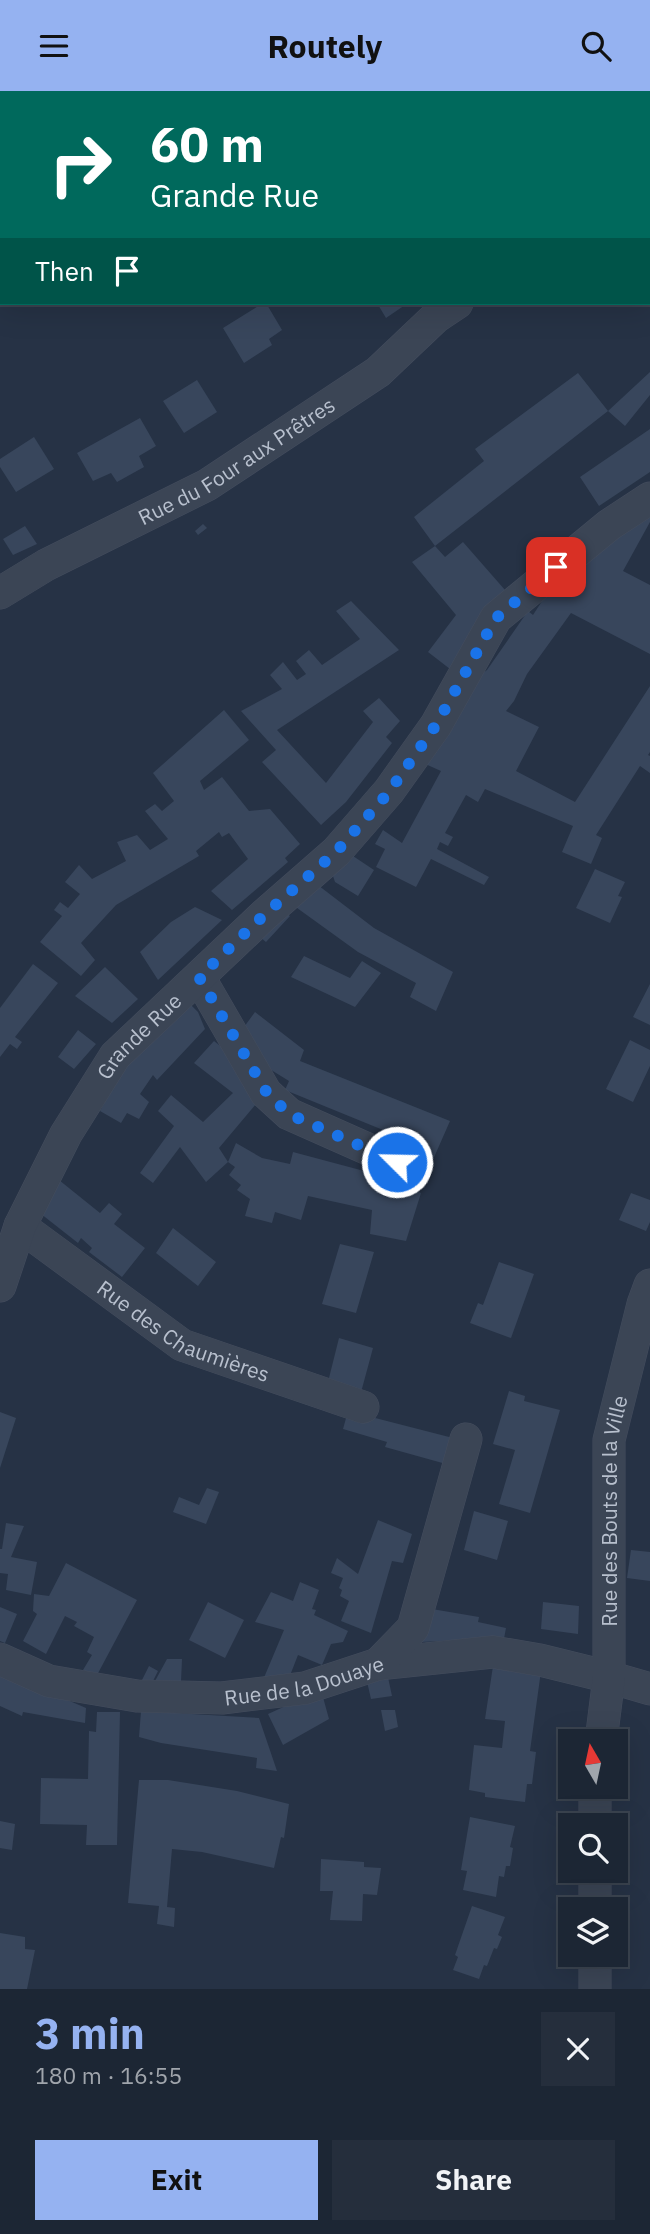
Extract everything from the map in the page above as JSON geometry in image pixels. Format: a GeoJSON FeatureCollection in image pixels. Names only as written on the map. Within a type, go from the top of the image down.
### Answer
{"type":"FeatureCollection","features":[{"type":"Feature","properties":{"kind":"street","name":"Rue du Four aux Prêtres"},"geometry":{"type":"LineString","coordinates":[[0,593],[46,565],[207,485],[378,372],[436,317],[454,305]]}},
{"type":"Feature","properties":{"kind":"street","name":"Grande Rue"},"geometry":{"type":"LineString","coordinates":[[0,1286],[20,1226],[66,1134],[115,1056],[264,915],[336,852],[389,792],[436,725],[496,618],[608,525],[650,498]]}},
{"type":"Feature","properties":{"kind":"street"},"geometry":{"type":"LineString","coordinates":[[199,977],[267,1093],[289,1114],[397,1162]]}},
{"type":"Feature","properties":{"kind":"street","name":"Rue des Chaumières"},"geometry":{"type":"LineString","coordinates":[[20,1226],[182,1345],[363,1407]]}},
{"type":"Feature","properties":{"kind":"street","name":"Rue des Bouts de la Ville"},"geometry":{"type":"LineString","coordinates":[[602,1729],[609,1677],[609,1440],[650,1285]]}},
{"type":"Feature","properties":{"kind":"street"},"geometry":{"type":"LineString","coordinates":[[378,1664],[413,1628],[466,1439]]}},
{"type":"Feature","properties":{"kind":"street","name":"Rue de la Douaye"},"geometry":{"type":"LineString","coordinates":[[0,1659],[49,1681],[137,1696],[222,1698],[306,1688],[378,1664],[493,1653],[540,1660],[650,1689]]}},
{"type":"Feature","properties":{"kind":"street"},"geometry":{"type":"LineString","coordinates":[[595,1967],[595,1989]]}},
{"type":"Feature","properties":{"kind":"building"},"geometry":{"type":"Polygon","coordinates":[[[260,305],[267,305],[282,330],[269,339],[272,345],[244,363],[223,328],[260,305]]]}},
{"type":"Feature","properties":{"kind":"building"},"geometry":{"type":"Polygon","coordinates":[[[378,305],[405,305],[386,318],[378,305]]]}},
{"type":"Feature","properties":{"kind":"building"},"geometry":{"type":"Polygon","coordinates":[[[650,372],[650,395],[625,426],[608,411],[650,372]]]}},
{"type":"Feature","properties":{"kind":"building"},"geometry":{"type":"Polygon","coordinates":[[[578,373],[608,411],[435,546],[414,517],[484,461],[475,449],[578,373]]]}},
{"type":"Feature","properties":{"kind":"building"},"geometry":{"type":"Polygon","coordinates":[[[197,380],[217,412],[184,433],[163,401],[197,380]]]}},
{"type":"Feature","properties":{"kind":"building"},"geometry":{"type":"Polygon","coordinates":[[[140,418],[156,446],[139,456],[144,467],[117,482],[111,473],[93,481],[77,453],[140,418]]]}},
{"type":"Feature","properties":{"kind":"building"},"geometry":{"type":"Polygon","coordinates":[[[650,429],[650,472],[599,506],[580,477],[650,429]]]}},
{"type":"Feature","properties":{"kind":"building"},"geometry":{"type":"Polygon","coordinates":[[[34,437],[54,469],[16,492],[0,467],[0,459],[34,437]]]}},
{"type":"Feature","properties":{"kind":"building"},"geometry":{"type":"Polygon","coordinates":[[[650,504],[650,522],[623,571],[650,585],[650,654],[571,613],[527,674],[506,711],[539,727],[516,771],[575,802],[650,686],[650,773],[640,766],[596,835],[602,838],[591,864],[562,852],[573,826],[485,789],[478,802],[466,795],[445,833],[453,837],[448,846],[440,842],[437,849],[489,877],[484,885],[431,859],[416,887],[376,867],[385,849],[375,844],[383,830],[402,843],[441,771],[414,759],[472,681],[487,670],[528,611],[533,615],[544,598],[650,504]]]}},
{"type":"Feature","properties":{"kind":"building"},"geometry":{"type":"Polygon","coordinates":[[[203,524],[207,528],[198,535],[195,531],[203,524]]]}},
{"type":"Feature","properties":{"kind":"building"},"geometry":{"type":"Polygon","coordinates":[[[25,526],[37,544],[13,555],[3,539],[25,526]]]}},
{"type":"Feature","properties":{"kind":"building"},"geometry":{"type":"Polygon","coordinates":[[[463,542],[505,590],[450,669],[428,652],[456,615],[412,562],[435,546],[445,557],[463,542]]]}},
{"type":"Feature","properties":{"kind":"building"},"geometry":{"type":"Polygon","coordinates":[[[351,601],[399,650],[277,730],[326,783],[373,722],[363,711],[379,698],[400,721],[386,737],[392,743],[346,802],[321,825],[262,762],[276,750],[241,711],[282,689],[270,675],[283,662],[297,680],[306,674],[296,661],[309,650],[322,665],[360,639],[336,611],[351,601]]]}},
{"type":"Feature","properties":{"kind":"building"},"geometry":{"type":"Polygon","coordinates":[[[224,710],[249,740],[200,781],[204,790],[222,777],[249,811],[270,809],[300,844],[285,858],[288,862],[232,910],[211,891],[248,859],[229,833],[222,837],[219,832],[196,851],[199,856],[116,905],[81,943],[95,960],[81,976],[40,942],[62,916],[54,910],[60,902],[68,908],[80,894],[65,882],[79,865],[92,879],[126,861],[117,842],[137,835],[150,850],[168,839],[145,811],[155,804],[162,811],[174,801],[153,773],[224,710]]]}},
{"type":"Feature","properties":{"kind":"building"},"geometry":{"type":"Polygon","coordinates":[[[347,852],[374,870],[358,896],[335,882],[331,870],[347,852]]]}},
{"type":"Feature","properties":{"kind":"building"},"geometry":{"type":"Polygon","coordinates":[[[595,869],[625,882],[618,896],[622,897],[610,923],[576,908],[595,869]]]}},
{"type":"Feature","properties":{"kind":"building"},"geometry":{"type":"Polygon","coordinates":[[[310,879],[374,928],[453,972],[436,1011],[410,997],[416,983],[358,952],[286,900],[310,879]]]}},
{"type":"Feature","properties":{"kind":"building"},"geometry":{"type":"Polygon","coordinates":[[[195,907],[222,920],[158,980],[140,952],[171,922],[195,907]]]}},
{"type":"Feature","properties":{"kind":"building"},"geometry":{"type":"Polygon","coordinates":[[[278,907],[290,916],[266,942],[255,933],[278,907]]]}},
{"type":"Feature","properties":{"kind":"building"},"geometry":{"type":"Polygon","coordinates":[[[304,956],[350,978],[362,961],[381,973],[355,1007],[291,977],[304,956]]]}},
{"type":"Feature","properties":{"kind":"building"},"geometry":{"type":"Polygon","coordinates":[[[33,964],[58,983],[15,1037],[22,1042],[17,1049],[10,1044],[0,1057],[0,1008],[33,964]]]}},
{"type":"Feature","properties":{"kind":"building"},"geometry":{"type":"Polygon","coordinates":[[[105,967],[138,999],[112,1023],[75,996],[105,967]]]}},
{"type":"Feature","properties":{"kind":"building"},"geometry":{"type":"Polygon","coordinates":[[[650,984],[650,1025],[633,1017],[650,984]]]}},
{"type":"Feature","properties":{"kind":"building"},"geometry":{"type":"Polygon","coordinates":[[[184,998],[198,1012],[205,1029],[157,1080],[153,1075],[140,1094],[149,1102],[139,1119],[127,1113],[121,1123],[100,1111],[139,1047],[184,998]]]}},
{"type":"Feature","properties":{"kind":"building"},"geometry":{"type":"Polygon","coordinates":[[[255,1012],[304,1050],[300,1061],[450,1121],[428,1171],[402,1160],[410,1141],[285,1090],[289,1081],[255,1060],[236,1038],[255,1012]]]}},
{"type":"Feature","properties":{"kind":"building"},"geometry":{"type":"Polygon","coordinates":[[[78,1030],[96,1044],[74,1069],[58,1057],[78,1030]]]}},
{"type":"Feature","properties":{"kind":"building"},"geometry":{"type":"Polygon","coordinates":[[[630,1040],[650,1050],[650,1066],[633,1102],[606,1089],[630,1040]]]}},
{"type":"Feature","properties":{"kind":"building"},"geometry":{"type":"Polygon","coordinates":[[[214,1041],[228,1052],[262,1097],[219,1148],[228,1162],[206,1182],[180,1147],[153,1183],[140,1173],[174,1126],[158,1111],[171,1095],[203,1122],[233,1093],[194,1063],[214,1041]]]}},
{"type":"Feature","properties":{"kind":"building"},"geometry":{"type":"Polygon","coordinates":[[[236,1143],[262,1158],[290,1164],[293,1152],[394,1179],[421,1193],[406,1241],[370,1234],[372,1210],[308,1196],[301,1220],[275,1212],[272,1223],[245,1216],[250,1199],[237,1190],[241,1185],[229,1175],[235,1167],[228,1162],[236,1143]]]}},
{"type":"Feature","properties":{"kind":"building"},"geometry":{"type":"Polygon","coordinates":[[[59,1180],[100,1213],[109,1203],[122,1214],[114,1224],[145,1248],[122,1277],[89,1252],[92,1248],[81,1238],[78,1243],[36,1210],[59,1180]]]}},
{"type":"Feature","properties":{"kind":"building"},"geometry":{"type":"Polygon","coordinates":[[[631,1193],[650,1200],[650,1222],[646,1231],[619,1220],[631,1193]]]}},
{"type":"Feature","properties":{"kind":"building"},"geometry":{"type":"Polygon","coordinates":[[[173,1228],[216,1262],[198,1286],[156,1253],[173,1228]]]}},
{"type":"Feature","properties":{"kind":"building"},"geometry":{"type":"Polygon","coordinates":[[[340,1244],[374,1252],[356,1313],[322,1304],[340,1244]]]}},
{"type":"Feature","properties":{"kind":"building"},"geometry":{"type":"Polygon","coordinates":[[[499,1262],[534,1274],[511,1338],[470,1323],[478,1303],[483,1305],[499,1262]]]}},
{"type":"Feature","properties":{"kind":"building"},"geometry":{"type":"Polygon","coordinates":[[[339,1338],[373,1348],[360,1396],[327,1386],[339,1338]]]}},
{"type":"Feature","properties":{"kind":"building"},"geometry":{"type":"Polygon","coordinates":[[[509,1391],[525,1396],[524,1401],[560,1410],[530,1513],[499,1504],[515,1450],[493,1444],[509,1391]]]}},
{"type":"Feature","properties":{"kind":"building"},"geometry":{"type":"Polygon","coordinates":[[[348,1411],[453,1438],[446,1464],[385,1447],[387,1442],[343,1429],[348,1411]]]}},
{"type":"Feature","properties":{"kind":"building"},"geometry":{"type":"Polygon","coordinates":[[[0,1412],[16,1418],[0,1468],[0,1412]]]}},
{"type":"Feature","properties":{"kind":"building"},"geometry":{"type":"Polygon","coordinates":[[[207,1488],[219,1492],[206,1524],[173,1512],[179,1497],[199,1505],[207,1488]]]}},
{"type":"Feature","properties":{"kind":"building"},"geometry":{"type":"Polygon","coordinates":[[[474,1511],[508,1521],[497,1560],[464,1550],[474,1511]]]}},
{"type":"Feature","properties":{"kind":"building"},"geometry":{"type":"Polygon","coordinates":[[[378,1520],[412,1534],[403,1563],[392,1561],[371,1633],[341,1621],[349,1601],[340,1596],[342,1590],[339,1588],[343,1578],[331,1573],[337,1558],[358,1574],[378,1520]]]}},
{"type":"Feature","properties":{"kind":"building"},"geometry":{"type":"Polygon","coordinates":[[[6,1523],[24,1526],[11,1557],[37,1562],[31,1595],[6,1590],[8,1574],[0,1573],[0,1549],[6,1523]]]}},
{"type":"Feature","properties":{"kind":"building"},"geometry":{"type":"Polygon","coordinates":[[[631,1550],[650,1552],[650,1581],[627,1578],[631,1550]]]}},
{"type":"Feature","properties":{"kind":"building"},"geometry":{"type":"Polygon","coordinates":[[[66,1563],[137,1600],[96,1677],[83,1670],[92,1655],[87,1652],[94,1637],[74,1626],[77,1622],[65,1616],[46,1654],[23,1641],[37,1614],[33,1611],[34,1594],[49,1596],[66,1563]]]}},
{"type":"Feature","properties":{"kind":"building"},"geometry":{"type":"Polygon","coordinates":[[[300,1582],[319,1590],[312,1609],[316,1610],[314,1615],[348,1631],[343,1642],[331,1644],[322,1665],[298,1655],[289,1678],[263,1680],[284,1630],[255,1622],[271,1592],[293,1601],[300,1582]]]}},
{"type":"Feature","properties":{"kind":"building"},"geometry":{"type":"Polygon","coordinates":[[[208,1602],[244,1620],[225,1658],[189,1640],[208,1602]]]}},
{"type":"Feature","properties":{"kind":"building"},"geometry":{"type":"Polygon","coordinates":[[[543,1602],[579,1606],[578,1634],[541,1629],[543,1602]]]}},
{"type":"Feature","properties":{"kind":"building"},"geometry":{"type":"Polygon","coordinates":[[[0,1607],[17,1614],[5,1643],[0,1641],[0,1607]]]}},
{"type":"Feature","properties":{"kind":"building"},"geometry":{"type":"Polygon","coordinates":[[[426,1608],[479,1617],[478,1622],[506,1628],[503,1644],[459,1640],[421,1642],[426,1608]]]}},
{"type":"Feature","properties":{"kind":"building"},"geometry":{"type":"Polygon","coordinates":[[[167,1659],[182,1659],[181,1682],[155,1681],[167,1659]]]}},
{"type":"Feature","properties":{"kind":"building"},"geometry":{"type":"Polygon","coordinates":[[[149,1666],[158,1671],[151,1685],[142,1680],[149,1666]]]}},
{"type":"Feature","properties":{"kind":"building"},"geometry":{"type":"Polygon","coordinates":[[[493,1666],[541,1671],[530,1751],[536,1752],[532,1784],[527,1784],[525,1802],[485,1797],[485,1793],[469,1790],[474,1745],[502,1748],[505,1721],[485,1719],[493,1666]]]}},
{"type":"Feature","properties":{"kind":"building"},"geometry":{"type":"Polygon","coordinates":[[[386,1668],[392,1696],[371,1699],[365,1673],[386,1668]]]}},
{"type":"Feature","properties":{"kind":"building"},"geometry":{"type":"Polygon","coordinates":[[[0,1669],[86,1708],[85,1723],[23,1712],[22,1716],[0,1706],[0,1669]]]}},
{"type":"Feature","properties":{"kind":"building"},"geometry":{"type":"Polygon","coordinates":[[[321,1690],[329,1719],[283,1745],[268,1714],[321,1690]]]}},
{"type":"Feature","properties":{"kind":"building"},"geometry":{"type":"Polygon","coordinates":[[[381,1710],[395,1710],[398,1727],[385,1731],[381,1710]]]}},
{"type":"Feature","properties":{"kind":"building"},"geometry":{"type":"Polygon","coordinates":[[[141,1711],[259,1718],[277,1771],[256,1768],[257,1758],[139,1737],[141,1711]]]}},
{"type":"Feature","properties":{"kind":"building"},"geometry":{"type":"Polygon","coordinates":[[[97,1712],[120,1712],[117,1845],[86,1845],[87,1825],[40,1824],[41,1778],[88,1779],[89,1731],[96,1732],[97,1712]]]}},
{"type":"Feature","properties":{"kind":"building"},"geometry":{"type":"Polygon","coordinates":[[[139,1780],[168,1780],[237,1791],[289,1804],[284,1838],[281,1837],[274,1868],[202,1852],[172,1849],[167,1907],[175,1908],[174,1927],[157,1924],[159,1906],[128,1903],[139,1780]]]}},
{"type":"Feature","properties":{"kind":"building"},"geometry":{"type":"Polygon","coordinates":[[[470,1817],[515,1826],[510,1847],[513,1848],[510,1866],[506,1866],[504,1877],[499,1876],[496,1897],[463,1890],[467,1871],[461,1870],[470,1817]]]}},
{"type":"Feature","properties":{"kind":"building"},"geometry":{"type":"Polygon","coordinates":[[[0,1821],[15,1824],[12,1850],[0,1848],[0,1821]]]}},
{"type":"Feature","properties":{"kind":"building"},"geometry":{"type":"Polygon","coordinates":[[[321,1859],[364,1862],[364,1867],[381,1868],[377,1895],[363,1894],[362,1921],[330,1920],[333,1891],[320,1891],[321,1859]]]}},
{"type":"Feature","properties":{"kind":"building"},"geometry":{"type":"Polygon","coordinates":[[[472,1906],[505,1917],[498,1935],[502,1937],[497,1949],[494,1948],[479,1979],[453,1970],[458,1957],[455,1955],[472,1906]]]}},
{"type":"Feature","properties":{"kind":"building"},"geometry":{"type":"Polygon","coordinates":[[[0,1933],[25,1937],[25,1949],[35,1950],[27,1989],[0,1989],[0,1933]]]}},
{"type":"Feature","properties":{"kind":"route"},"geometry":{"type":"LineString","coordinates":[[397,1162],[289,1114],[267,1093],[199,977],[336,852],[389,792],[436,725],[496,618],[556,567]]}}]}
